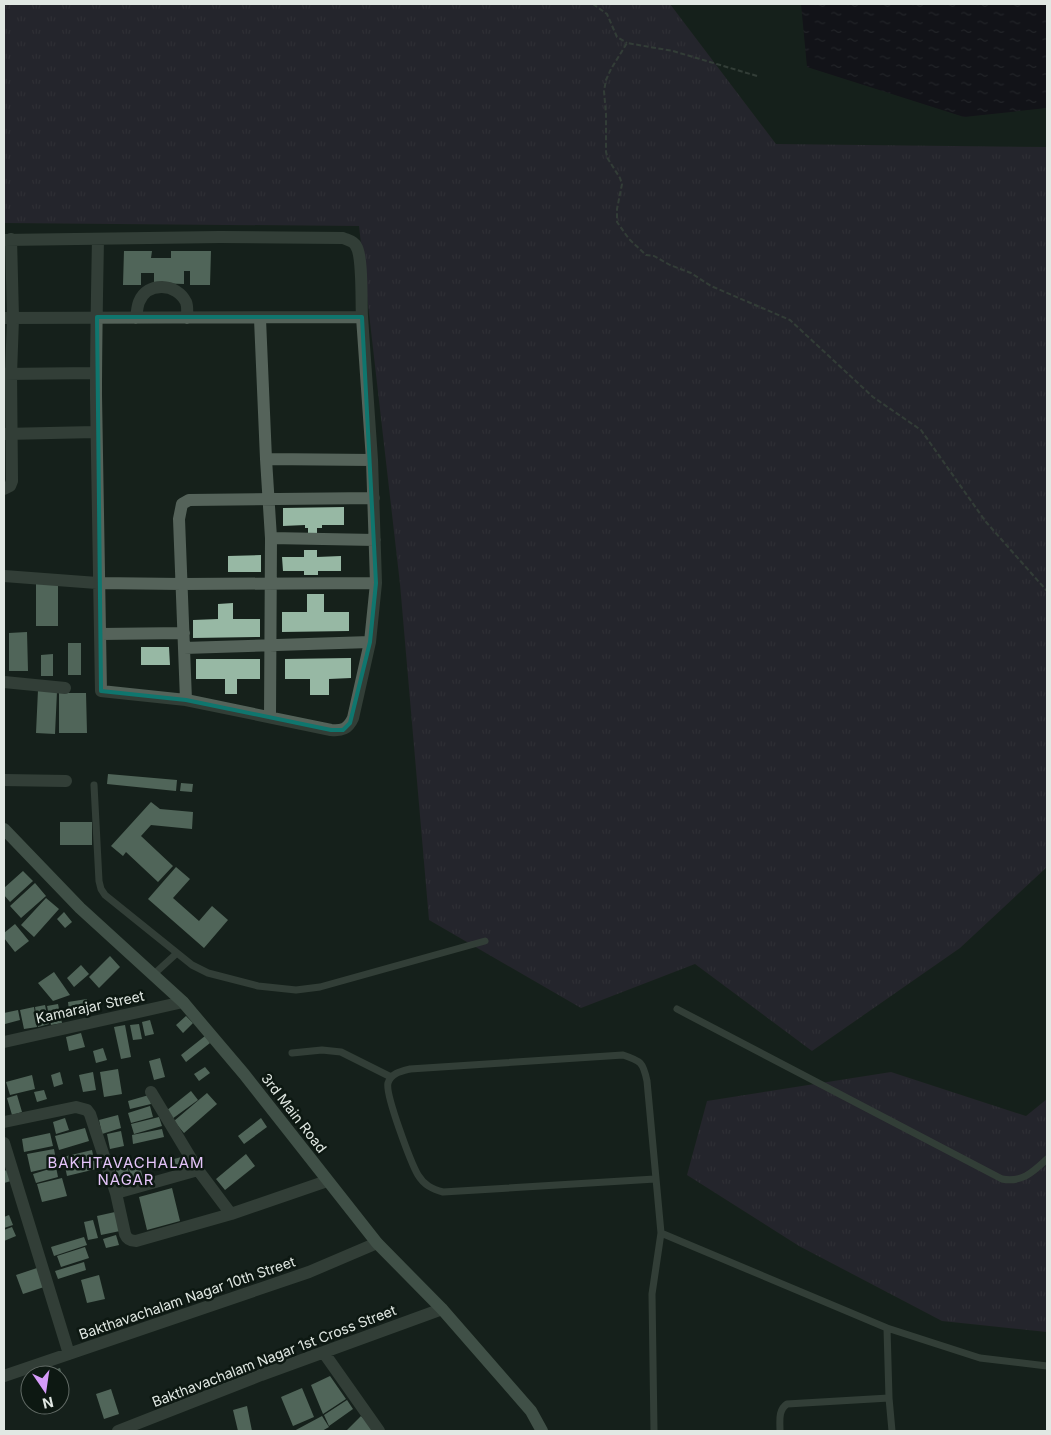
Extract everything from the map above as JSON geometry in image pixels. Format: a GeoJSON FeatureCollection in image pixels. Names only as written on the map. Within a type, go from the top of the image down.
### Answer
{"type":"FeatureCollection","features":[{"type":"Feature","properties":{"kind":"street"},"geometry":{"type":"LineString","coordinates":[[4,489],[10,486],[12,481],[8,434],[7,374],[8,239],[98,240],[220,237],[343,238],[352,241],[357,246],[359,258],[374,498],[376,583],[370,642],[353,718],[347,727],[343,730],[331,730],[186,700],[100,691],[96,432],[98,240]]}},
{"type":"Feature","properties":{"kind":"street"},"geometry":{"type":"LineString","coordinates":[[136,318],[139,301],[149,290],[163,286],[173,288],[180,294],[186,304],[187,318]]}},
{"type":"Feature","properties":{"kind":"street"},"geometry":{"type":"LineString","coordinates":[[8,318],[260,319],[362,317]]}},
{"type":"Feature","properties":{"kind":"street"},"geometry":{"type":"LineString","coordinates":[[260,319],[271,538],[270,717]]}},
{"type":"Feature","properties":{"kind":"street"},"geometry":{"type":"LineString","coordinates":[[7,374],[96,373]]}},
{"type":"Feature","properties":{"kind":"street"},"geometry":{"type":"LineString","coordinates":[[8,434],[96,432]]}},
{"type":"Feature","properties":{"kind":"street"},"geometry":{"type":"LineString","coordinates":[[266,459],[372,460]]}},
{"type":"Feature","properties":{"kind":"street"},"geometry":{"type":"LineString","coordinates":[[186,700],[179,519],[182,504],[189,500],[374,498]]}},
{"type":"Feature","properties":{"kind":"street"},"geometry":{"type":"LineString","coordinates":[[271,538],[375,540]]}},
{"type":"Feature","properties":{"kind":"street"},"geometry":{"type":"LineString","coordinates":[[4,576],[98,583],[376,583]]}},
{"type":"Feature","properties":{"kind":"street"},"geometry":{"type":"LineString","coordinates":[[100,634],[184,633]]}},
{"type":"Feature","properties":{"kind":"street"},"geometry":{"type":"LineString","coordinates":[[184,648],[370,642]]}},
{"type":"Feature","properties":{"kind":"street"},"geometry":{"type":"LineString","coordinates":[[4,682],[65,688]]}},
{"type":"Feature","properties":{"kind":"street"},"geometry":{"type":"LineString","coordinates":[[4,780],[66,781]]}},
{"type":"Feature","properties":{"kind":"street","name":"3rd Main Road"},"geometry":{"type":"LineString","coordinates":[[4,830],[80,908],[183,1002],[244,1074],[377,1243],[442,1309],[531,1410],[542,1431]]}},
{"type":"Feature","properties":{"kind":"street","name":"Kamarajar Street"},"geometry":{"type":"LineString","coordinates":[[4,1042],[183,1002]]}},
{"type":"Feature","properties":{"kind":"street"},"geometry":{"type":"LineString","coordinates":[[151,1092],[198,1170],[231,1214]]}},
{"type":"Feature","properties":{"kind":"street"},"geometry":{"type":"LineString","coordinates":[[4,1122],[76,1107],[82,1107],[90,1114],[116,1193],[125,1234],[127,1239],[131,1241],[231,1214],[327,1181]]}},
{"type":"Feature","properties":{"kind":"street"},"geometry":{"type":"LineString","coordinates":[[4,1143],[69,1354]]}},
{"type":"Feature","properties":{"kind":"street"},"geometry":{"type":"LineString","coordinates":[[116,1193],[198,1170]]}},
{"type":"Feature","properties":{"kind":"street","name":"Bakthavachalam Nagar 10th Street"},"geometry":{"type":"LineString","coordinates":[[4,1376],[309,1272],[377,1243]]}},
{"type":"Feature","properties":{"kind":"street","name":"Bakthavachalam Nagar 1st Cross Street"},"geometry":{"type":"LineString","coordinates":[[118,1431],[262,1375],[442,1309]]}},
{"type":"Feature","properties":{"kind":"street"},"geometry":{"type":"LineString","coordinates":[[324,1353],[379,1431]]}},
{"type":"Feature","properties":{"kind":"lane"},"geometry":{"type":"LineString","coordinates":[[94,785],[101,889],[176,953],[192,965],[208,973],[258,986],[296,990],[320,987],[485,941]]}},
{"type":"Feature","properties":{"kind":"lane"},"geometry":{"type":"LineString","coordinates":[[153,975],[176,953]]}},
{"type":"Feature","properties":{"kind":"lane"},"geometry":{"type":"LineString","coordinates":[[677,1009],[1002,1179],[1012,1181],[1027,1176],[1047,1159]]}},
{"type":"Feature","properties":{"kind":"lane"},"geometry":{"type":"LineString","coordinates":[[292,1053],[322,1050],[341,1052],[391,1077]]}},
{"type":"Feature","properties":{"kind":"lane"},"geometry":{"type":"LineString","coordinates":[[654,1431],[652,1294],[661,1233],[647,1081],[645,1069],[641,1062],[623,1055],[410,1069],[399,1072],[391,1077],[388,1089],[391,1102],[411,1160],[419,1176],[433,1190],[443,1192],[655,1180]]}},
{"type":"Feature","properties":{"kind":"lane"},"geometry":{"type":"LineString","coordinates":[[661,1233],[887,1328],[980,1358],[1047,1366]]}},
{"type":"Feature","properties":{"kind":"lane"},"geometry":{"type":"LineString","coordinates":[[887,1328],[892,1431]]}},
{"type":"Feature","properties":{"kind":"lane"},"geometry":{"type":"LineString","coordinates":[[780,1431],[780,1412],[787,1404],[889,1398]]}},
{"type":"Feature","properties":{"kind":"path"},"geometry":{"type":"LineString","coordinates":[[593,4],[607,14],[617,37],[627,43],[673,51],[757,76]]}},
{"type":"Feature","properties":{"kind":"path"},"geometry":{"type":"LineString","coordinates":[[627,43],[608,75],[604,91],[606,152],[622,184],[617,209],[617,222],[629,239],[646,255],[654,256],[691,273],[711,286],[790,320],[873,397],[921,430],[986,522],[1047,591]]}},
{"type":"Feature","properties":{"kind":"highlighted area"},"geometry":{"type":"Polygon","coordinates":[[[97,317],[362,317],[376,583],[370,642],[350,723],[343,730],[331,730],[186,700],[101,691],[97,317]]]}},
{"type":"Feature","properties":{"kind":"green space"},"geometry":{"type":"Polygon","coordinates":[[[4,4],[670,4],[776,144],[1047,147],[1047,867],[960,948],[812,1051],[695,964],[581,1008],[429,920],[400,584],[359,226],[4,223],[4,4]]]}},
{"type":"Feature","properties":{"kind":"green space"},"geometry":{"type":"Polygon","coordinates":[[[891,1072],[1026,1116],[1047,1099],[1047,1332],[942,1321],[799,1246],[687,1175],[707,1101],[891,1072]]]}},
{"type":"Feature","properties":{"kind":"water"},"geometry":{"type":"Polygon","coordinates":[[[801,4],[1047,4],[1047,108],[964,117],[807,67],[801,4]]]}},
{"type":"Feature","properties":{"kind":"building"},"geometry":{"type":"Polygon","coordinates":[[[124,251],[152,251],[151,258],[171,258],[171,251],[211,251],[210,285],[190,285],[190,271],[184,271],[184,284],[154,283],[154,273],[141,273],[141,285],[123,285],[124,251]]]}},
{"type":"Feature","properties":{"kind":"building"},"geometry":{"type":"Polygon","coordinates":[[[344,507],[344,525],[322,525],[322,528],[317,528],[317,533],[308,533],[308,528],[305,528],[305,525],[283,526],[283,508],[344,507]]]}},
{"type":"Feature","properties":{"kind":"building"},"geometry":{"type":"Polygon","coordinates":[[[304,550],[317,550],[317,557],[341,556],[341,571],[318,571],[318,575],[304,575],[304,571],[283,571],[282,557],[304,557],[304,550]]]}},
{"type":"Feature","properties":{"kind":"building"},"geometry":{"type":"Polygon","coordinates":[[[261,555],[261,572],[228,572],[228,556],[261,555]]]}},
{"type":"Feature","properties":{"kind":"building"},"geometry":{"type":"Polygon","coordinates":[[[36,584],[58,584],[58,626],[36,626],[36,584]]]}},
{"type":"Feature","properties":{"kind":"building"},"geometry":{"type":"Polygon","coordinates":[[[307,594],[324,594],[324,612],[349,612],[349,631],[282,632],[282,612],[307,612],[307,594]]]}},
{"type":"Feature","properties":{"kind":"building"},"geometry":{"type":"Polygon","coordinates":[[[233,603],[233,619],[260,619],[260,637],[193,638],[193,620],[218,619],[218,604],[233,603]]]}},
{"type":"Feature","properties":{"kind":"building"},"geometry":{"type":"Polygon","coordinates":[[[27,632],[28,671],[9,671],[9,633],[27,632]]]}},
{"type":"Feature","properties":{"kind":"building"},"geometry":{"type":"Polygon","coordinates":[[[68,643],[81,643],[81,675],[68,675],[68,643]]]}},
{"type":"Feature","properties":{"kind":"building"},"geometry":{"type":"Polygon","coordinates":[[[141,647],[169,647],[170,665],[141,665],[141,647]]]}},
{"type":"Feature","properties":{"kind":"building"},"geometry":{"type":"Polygon","coordinates":[[[53,654],[53,676],[41,676],[41,655],[53,654]]]}},
{"type":"Feature","properties":{"kind":"building"},"geometry":{"type":"Polygon","coordinates":[[[351,658],[351,678],[329,679],[329,695],[310,695],[310,679],[285,679],[285,659],[351,658]]]}},
{"type":"Feature","properties":{"kind":"building"},"geometry":{"type":"Polygon","coordinates":[[[196,659],[260,659],[260,679],[237,679],[237,694],[225,694],[225,679],[196,679],[196,659]]]}},
{"type":"Feature","properties":{"kind":"building"},"geometry":{"type":"Polygon","coordinates":[[[38,690],[57,691],[55,734],[36,733],[38,690]]]}},
{"type":"Feature","properties":{"kind":"building"},"geometry":{"type":"Polygon","coordinates":[[[59,693],[86,693],[87,733],[59,733],[59,693]]]}},
{"type":"Feature","properties":{"kind":"building"},"geometry":{"type":"Polygon","coordinates":[[[108,774],[177,780],[176,791],[107,784],[108,774]]]}},
{"type":"Feature","properties":{"kind":"building"},"geometry":{"type":"Polygon","coordinates":[[[181,783],[193,784],[192,792],[180,791],[181,783]]]}},
{"type":"Feature","properties":{"kind":"building"},"geometry":{"type":"Polygon","coordinates":[[[151,802],[160,809],[193,812],[192,829],[151,825],[141,836],[173,866],[158,882],[126,852],[123,856],[111,846],[151,802]]]}},
{"type":"Feature","properties":{"kind":"building"},"geometry":{"type":"Polygon","coordinates":[[[60,822],[92,822],[92,845],[60,845],[60,822]]]}},
{"type":"Feature","properties":{"kind":"building"},"geometry":{"type":"Polygon","coordinates":[[[176,867],[190,879],[173,898],[199,921],[212,906],[228,920],[204,948],[148,899],[176,867]]]}},
{"type":"Feature","properties":{"kind":"building"},"geometry":{"type":"Polygon","coordinates":[[[23,871],[33,881],[10,902],[4,895],[4,888],[23,871]]]}},
{"type":"Feature","properties":{"kind":"building"},"geometry":{"type":"Polygon","coordinates":[[[35,883],[46,896],[21,918],[10,906],[35,883]]]}},
{"type":"Feature","properties":{"kind":"building"},"geometry":{"type":"Polygon","coordinates":[[[46,898],[59,909],[34,937],[21,925],[46,898]]]}},
{"type":"Feature","properties":{"kind":"building"},"geometry":{"type":"Polygon","coordinates":[[[64,912],[72,922],[65,928],[57,919],[64,912]]]}},
{"type":"Feature","properties":{"kind":"building"},"geometry":{"type":"Polygon","coordinates":[[[15,924],[29,941],[15,952],[4,938],[4,933],[15,924]]]}},
{"type":"Feature","properties":{"kind":"building"},"geometry":{"type":"Polygon","coordinates":[[[110,956],[120,967],[99,988],[89,977],[110,956]]]}},
{"type":"Feature","properties":{"kind":"building"},"geometry":{"type":"Polygon","coordinates":[[[81,965],[89,974],[74,987],[67,978],[81,965]]]}},
{"type":"Feature","properties":{"kind":"building"},"geometry":{"type":"Polygon","coordinates":[[[54,972],[70,995],[53,1001],[38,983],[54,972]]]}},
{"type":"Feature","properties":{"kind":"building"},"geometry":{"type":"Polygon","coordinates":[[[87,999],[88,1008],[69,1011],[68,1002],[87,999]]]}},
{"type":"Feature","properties":{"kind":"building"},"geometry":{"type":"Polygon","coordinates":[[[58,1004],[62,1023],[51,1025],[47,1006],[58,1004]]]}},
{"type":"Feature","properties":{"kind":"building"},"geometry":{"type":"Polygon","coordinates":[[[45,1005],[49,1024],[38,1027],[35,1007],[45,1005]]]}},
{"type":"Feature","properties":{"kind":"building"},"geometry":{"type":"Polygon","coordinates":[[[34,1007],[37,1027],[24,1029],[20,1010],[34,1007]]]}},
{"type":"Feature","properties":{"kind":"building"},"geometry":{"type":"Polygon","coordinates":[[[18,1010],[20,1020],[5,1024],[4,1013],[18,1010]]]}},
{"type":"Feature","properties":{"kind":"building"},"geometry":{"type":"Polygon","coordinates":[[[186,1016],[193,1023],[183,1033],[176,1025],[186,1016]]]}},
{"type":"Feature","properties":{"kind":"building"},"geometry":{"type":"Polygon","coordinates":[[[150,1020],[154,1034],[145,1036],[142,1022],[150,1020]]]}},
{"type":"Feature","properties":{"kind":"building"},"geometry":{"type":"Polygon","coordinates":[[[139,1024],[142,1039],[133,1040],[130,1025],[139,1024]]]}},
{"type":"Feature","properties":{"kind":"building"},"geometry":{"type":"Polygon","coordinates":[[[125,1025],[131,1057],[121,1059],[114,1027],[125,1025]]]}},
{"type":"Feature","properties":{"kind":"building"},"geometry":{"type":"Polygon","coordinates":[[[81,1033],[85,1047],[69,1051],[66,1037],[81,1033]]]}},
{"type":"Feature","properties":{"kind":"building"},"geometry":{"type":"Polygon","coordinates":[[[205,1036],[210,1043],[186,1062],[181,1055],[205,1036]]]}},
{"type":"Feature","properties":{"kind":"building"},"geometry":{"type":"Polygon","coordinates":[[[103,1048],[107,1060],[96,1063],[93,1051],[103,1048]]]}},
{"type":"Feature","properties":{"kind":"building"},"geometry":{"type":"Polygon","coordinates":[[[160,1058],[165,1077],[154,1080],[149,1061],[160,1058]]]}},
{"type":"Feature","properties":{"kind":"building"},"geometry":{"type":"Polygon","coordinates":[[[205,1067],[210,1073],[199,1081],[194,1074],[205,1067]]]}},
{"type":"Feature","properties":{"kind":"building"},"geometry":{"type":"Polygon","coordinates":[[[118,1069],[122,1094],[104,1097],[100,1072],[118,1069]]]}},
{"type":"Feature","properties":{"kind":"building"},"geometry":{"type":"Polygon","coordinates":[[[60,1072],[63,1084],[54,1087],[51,1075],[60,1072]]]}},
{"type":"Feature","properties":{"kind":"building"},"geometry":{"type":"Polygon","coordinates":[[[93,1072],[96,1090],[83,1092],[79,1075],[93,1072]]]}},
{"type":"Feature","properties":{"kind":"building"},"geometry":{"type":"Polygon","coordinates":[[[32,1075],[35,1089],[10,1095],[6,1082],[32,1075]]]}},
{"type":"Feature","properties":{"kind":"building"},"geometry":{"type":"Polygon","coordinates":[[[44,1090],[47,1099],[37,1102],[34,1092],[44,1090]]]}},
{"type":"Feature","properties":{"kind":"building"},"geometry":{"type":"Polygon","coordinates":[[[191,1091],[198,1100],[172,1119],[166,1111],[191,1091]]]}},
{"type":"Feature","properties":{"kind":"building"},"geometry":{"type":"Polygon","coordinates":[[[207,1093],[217,1104],[184,1133],[174,1121],[207,1093]]]}},
{"type":"Feature","properties":{"kind":"building"},"geometry":{"type":"Polygon","coordinates":[[[17,1095],[22,1112],[12,1115],[7,1098],[17,1095]]]}},
{"type":"Feature","properties":{"kind":"building"},"geometry":{"type":"Polygon","coordinates":[[[149,1095],[151,1104],[130,1109],[128,1101],[149,1095]]]}},
{"type":"Feature","properties":{"kind":"building"},"geometry":{"type":"Polygon","coordinates":[[[150,1106],[153,1117],[131,1123],[128,1113],[150,1106]]]}},
{"type":"Feature","properties":{"kind":"building"},"geometry":{"type":"Polygon","coordinates":[[[118,1115],[121,1128],[102,1134],[99,1120],[118,1115]]]}},
{"type":"Feature","properties":{"kind":"building"},"geometry":{"type":"Polygon","coordinates":[[[159,1117],[162,1126],[134,1134],[131,1124],[159,1117]]]}},
{"type":"Feature","properties":{"kind":"building"},"geometry":{"type":"Polygon","coordinates":[[[65,1118],[69,1130],[56,1134],[53,1122],[65,1118]]]}},
{"type":"Feature","properties":{"kind":"building"},"geometry":{"type":"Polygon","coordinates":[[[261,1118],[267,1127],[244,1144],[238,1136],[261,1118]]]}},
{"type":"Feature","properties":{"kind":"building"},"geometry":{"type":"Polygon","coordinates":[[[85,1128],[89,1141],[59,1150],[55,1136],[85,1128]]]}},
{"type":"Feature","properties":{"kind":"building"},"geometry":{"type":"Polygon","coordinates":[[[162,1129],[164,1137],[133,1144],[132,1135],[162,1129]]]}},
{"type":"Feature","properties":{"kind":"building"},"geometry":{"type":"Polygon","coordinates":[[[121,1131],[124,1146],[110,1149],[107,1134],[121,1131]]]}},
{"type":"Feature","properties":{"kind":"building"},"geometry":{"type":"Polygon","coordinates":[[[50,1133],[53,1146],[24,1152],[22,1139],[50,1133]]]}},
{"type":"Feature","properties":{"kind":"building"},"geometry":{"type":"Polygon","coordinates":[[[54,1149],[57,1166],[31,1172],[27,1154],[54,1149]]]}},
{"type":"Feature","properties":{"kind":"building"},"geometry":{"type":"Polygon","coordinates":[[[92,1150],[96,1169],[67,1176],[63,1157],[92,1150]]]}},
{"type":"Feature","properties":{"kind":"building"},"geometry":{"type":"Polygon","coordinates":[[[246,1154],[255,1166],[225,1190],[216,1179],[246,1154]]]}},
{"type":"Feature","properties":{"kind":"building"},"geometry":{"type":"Polygon","coordinates":[[[189,1155],[193,1172],[179,1175],[174,1159],[189,1155]]]}},
{"type":"Feature","properties":{"kind":"building"},"geometry":{"type":"Polygon","coordinates":[[[138,1158],[143,1178],[132,1181],[127,1161],[138,1158]]]}},
{"type":"Feature","properties":{"kind":"building"},"geometry":{"type":"Polygon","coordinates":[[[126,1160],[131,1182],[120,1185],[114,1163],[126,1160]]]}},
{"type":"Feature","properties":{"kind":"building"},"geometry":{"type":"Polygon","coordinates":[[[56,1167],[58,1177],[36,1183],[33,1174],[56,1167]]]}},
{"type":"Feature","properties":{"kind":"building"},"geometry":{"type":"Polygon","coordinates":[[[7,1170],[11,1181],[4,1183],[4,1171],[7,1170]]]}},
{"type":"Feature","properties":{"kind":"building"},"geometry":{"type":"Polygon","coordinates":[[[62,1178],[67,1196],[42,1202],[37,1184],[62,1178]]]}},
{"type":"Feature","properties":{"kind":"building"},"geometry":{"type":"Polygon","coordinates":[[[172,1188],[180,1221],[147,1230],[139,1197],[172,1188]]]}},
{"type":"Feature","properties":{"kind":"building"},"geometry":{"type":"Polygon","coordinates":[[[115,1212],[120,1231],[101,1235],[97,1216],[115,1212]]]}},
{"type":"Feature","properties":{"kind":"building"},"geometry":{"type":"Polygon","coordinates":[[[9,1215],[13,1225],[4,1228],[4,1217],[9,1215]]]}},
{"type":"Feature","properties":{"kind":"building"},"geometry":{"type":"Polygon","coordinates":[[[93,1220],[98,1238],[88,1240],[84,1222],[93,1220]]]}},
{"type":"Feature","properties":{"kind":"building"},"geometry":{"type":"Polygon","coordinates":[[[12,1227],[16,1236],[4,1241],[4,1230],[12,1227]]]}},
{"type":"Feature","properties":{"kind":"building"},"geometry":{"type":"Polygon","coordinates":[[[116,1235],[119,1245],[106,1248],[103,1239],[116,1235]]]}},
{"type":"Feature","properties":{"kind":"building"},"geometry":{"type":"Polygon","coordinates":[[[84,1237],[87,1245],[54,1256],[51,1247],[84,1237]]]}},
{"type":"Feature","properties":{"kind":"building"},"geometry":{"type":"Polygon","coordinates":[[[85,1247],[89,1258],[61,1267],[57,1256],[85,1247]]]}},
{"type":"Feature","properties":{"kind":"building"},"geometry":{"type":"Polygon","coordinates":[[[84,1262],[86,1270],[58,1279],[55,1271],[84,1262]]]}},
{"type":"Feature","properties":{"kind":"building"},"geometry":{"type":"Polygon","coordinates":[[[37,1268],[44,1287],[23,1294],[16,1275],[37,1268]]]}},
{"type":"Feature","properties":{"kind":"building"},"geometry":{"type":"Polygon","coordinates":[[[99,1275],[105,1299],[87,1303],[81,1280],[99,1275]]]}},
{"type":"Feature","properties":{"kind":"building"},"geometry":{"type":"Polygon","coordinates":[[[330,1376],[346,1399],[323,1414],[311,1385],[330,1376]]]}},
{"type":"Feature","properties":{"kind":"building"},"geometry":{"type":"Polygon","coordinates":[[[302,1388],[314,1417],[293,1426],[281,1397],[302,1388]]]}},
{"type":"Feature","properties":{"kind":"building"},"geometry":{"type":"Polygon","coordinates":[[[111,1389],[119,1414],[104,1419],[96,1394],[111,1389]]]}},
{"type":"Feature","properties":{"kind":"building"},"geometry":{"type":"Polygon","coordinates":[[[347,1400],[353,1409],[329,1426],[324,1415],[347,1400]]]}},
{"type":"Feature","properties":{"kind":"building"},"geometry":{"type":"Polygon","coordinates":[[[247,1406],[252,1431],[238,1431],[233,1410],[247,1406]]]}},
{"type":"Feature","properties":{"kind":"building"},"geometry":{"type":"Polygon","coordinates":[[[322,1416],[329,1427],[322,1431],[294,1431],[322,1416]]]}},
{"type":"Feature","properties":{"kind":"building"},"geometry":{"type":"Polygon","coordinates":[[[361,1416],[376,1431],[346,1431],[361,1416]]]}},
{"type":"Feature","properties":{"kind":"district","name":"BAKHTAVACHALAM NAGAR"},"geometry":{"type":"Point","coordinates":[126,1172]}}]}
